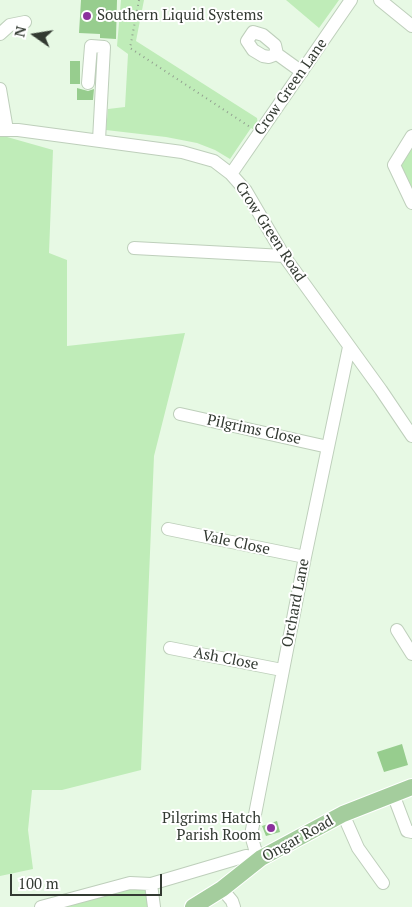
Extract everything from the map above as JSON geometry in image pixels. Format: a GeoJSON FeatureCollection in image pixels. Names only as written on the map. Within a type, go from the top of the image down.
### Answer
{"type":"FeatureCollection","features":[{"type":"Feature","properties":{"kind":"main road","name":"Ongar Road"},"geometry":{"type":"LineString","coordinates":[[193,907],[222,889],[261,858],[344,814],[412,787]]}},
{"type":"Feature","properties":{"kind":"street","name":"Crow Green Lane"},"geometry":{"type":"LineString","coordinates":[[231,174],[351,0]]}},
{"type":"Feature","properties":{"kind":"street"},"geometry":{"type":"LineString","coordinates":[[380,0],[412,26]]}},
{"type":"Feature","properties":{"kind":"street"},"geometry":{"type":"LineString","coordinates":[[0,34],[10,25],[25,22]]}},
{"type":"Feature","properties":{"kind":"street"},"geometry":{"type":"LineString","coordinates":[[88,82],[91,46],[104,47],[99,140]]}},
{"type":"Feature","properties":{"kind":"street"},"geometry":{"type":"LineString","coordinates":[[277,54],[302,72]]}},
{"type":"Feature","properties":{"kind":"street"},"geometry":{"type":"LineString","coordinates":[[0,88],[3,130]]}},
{"type":"Feature","properties":{"kind":"street","name":"Crow Green Road"},"geometry":{"type":"LineString","coordinates":[[3,130],[18,130],[182,152],[214,162],[231,174],[246,191],[284,256],[412,436]]}},
{"type":"Feature","properties":{"kind":"street"},"geometry":{"type":"LineString","coordinates":[[412,136],[394,165],[412,203]]}},
{"type":"Feature","properties":{"kind":"street"},"geometry":{"type":"LineString","coordinates":[[134,248],[284,256]]}},
{"type":"Feature","properties":{"kind":"street","name":"Orchard Lane"},"geometry":{"type":"LineString","coordinates":[[261,858],[255,849],[251,835],[282,670],[349,347]]}},
{"type":"Feature","properties":{"kind":"street","name":"Pilgrims Close"},"geometry":{"type":"LineString","coordinates":[[180,414],[328,447]]}},
{"type":"Feature","properties":{"kind":"street","name":"Vale Close"},"geometry":{"type":"LineString","coordinates":[[168,529],[305,557]]}},
{"type":"Feature","properties":{"kind":"street"},"geometry":{"type":"LineString","coordinates":[[397,630],[412,654]]}},
{"type":"Feature","properties":{"kind":"street","name":"Ash Close"},"geometry":{"type":"LineString","coordinates":[[170,648],[282,670]]}},
{"type":"Feature","properties":{"kind":"street"},"geometry":{"type":"LineString","coordinates":[[393,794],[407,831],[412,832]]}},
{"type":"Feature","properties":{"kind":"street"},"geometry":{"type":"LineString","coordinates":[[344,814],[358,848],[383,883]]}},
{"type":"Feature","properties":{"kind":"street"},"geometry":{"type":"LineString","coordinates":[[41,907],[130,883],[151,884],[246,856],[261,858]]}},
{"type":"Feature","properties":{"kind":"street"},"geometry":{"type":"LineString","coordinates":[[151,884],[154,907]]}},
{"type":"Feature","properties":{"kind":"street"},"geometry":{"type":"LineString","coordinates":[[222,889],[232,901],[234,907]]}},
{"type":"Feature","properties":{"kind":"path"},"geometry":{"type":"LineString","coordinates":[[139,0],[130,48],[259,133]]}},
{"type":"Feature","properties":{"kind":"green space"},"geometry":{"type":"Polygon","coordinates":[[[121,0],[144,0],[136,41],[257,118],[259,133],[251,128],[230,159],[215,150],[197,143],[166,137],[106,130],[108,109],[125,107],[128,54],[117,46],[121,0]]]}},
{"type":"Feature","properties":{"kind":"green space"},"geometry":{"type":"Polygon","coordinates":[[[286,0],[339,0],[319,28],[286,0]]]}},
{"type":"Feature","properties":{"kind":"green space"},"geometry":{"type":"Polygon","coordinates":[[[0,135],[53,150],[49,253],[67,260],[67,346],[185,333],[154,456],[141,770],[62,790],[32,790],[28,830],[33,869],[0,876],[0,135]]]}},
{"type":"Feature","properties":{"kind":"green space"},"geometry":{"type":"Polygon","coordinates":[[[412,142],[412,196],[397,165],[412,142]]]}},
{"type":"Feature","properties":{"kind":"green space"},"geometry":{"type":"Polygon","coordinates":[[[151,884],[154,907],[40,907],[151,884]]]}},
{"type":"Feature","properties":{"kind":"building"},"geometry":{"type":"Polygon","coordinates":[[[81,0],[117,0],[116,39],[100,38],[100,34],[79,33],[81,0]]]}},
{"type":"Feature","properties":{"kind":"building"},"geometry":{"type":"Polygon","coordinates":[[[70,61],[80,61],[80,84],[70,84],[70,61]]]}},
{"type":"Feature","properties":{"kind":"building"},"geometry":{"type":"Polygon","coordinates":[[[77,88],[88,91],[94,89],[93,100],[77,100],[77,88]]]}},
{"type":"Feature","properties":{"kind":"building"},"geometry":{"type":"Polygon","coordinates":[[[402,744],[408,765],[384,772],[377,752],[402,744]]]}},
{"type":"Feature","properties":{"kind":"building","name":"Pilgrims Hatch Parish Room"},"geometry":{"type":"Polygon","coordinates":[[[277,821],[280,832],[266,836],[262,826],[277,821]]]}},
{"type":"Feature","properties":{"kind":"place","name":"Southern Liquid Systems"},"geometry":{"type":"Point","coordinates":[87,16]}},
{"type":"Feature","properties":{"kind":"place","name":"Pilgrims Hatch Parish Room"},"geometry":{"type":"Point","coordinates":[271,828]}}]}
